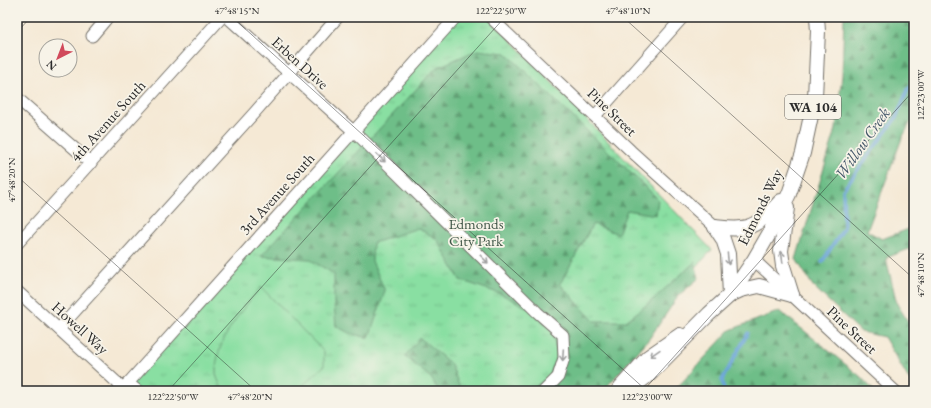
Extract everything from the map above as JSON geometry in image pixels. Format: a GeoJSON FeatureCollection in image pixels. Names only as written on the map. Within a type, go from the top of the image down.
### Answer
{"type":"FeatureCollection","features":[{"type":"Feature","properties":{"kind":"main road","name":"Edmonds Way"},"geometry":{"type":"LineString","coordinates":[[627,391],[650,374],[709,314],[730,295],[754,260],[769,234],[789,194],[803,153],[815,97],[818,31],[817,17]]}},
{"type":"Feature","properties":{"kind":"main road"},"geometry":{"type":"LineString","coordinates":[[789,194],[760,221],[746,227],[716,227],[726,247],[729,263],[730,295],[741,290],[759,286],[792,295]]}},
{"type":"Feature","properties":{"kind":"main road"},"geometry":{"type":"LineString","coordinates":[[789,194],[781,251],[783,266],[792,295]]}},
{"type":"Feature","properties":{"kind":"main road","name":"WA 104"},"geometry":{"type":"LineString","coordinates":[[617,391],[648,357],[709,314]]}},
{"type":"Feature","properties":{"kind":"main road","name":"Edmonds Way"},"geometry":{"type":"LineString","coordinates":[[640,391],[650,374]]}},
{"type":"Feature","properties":{"kind":"street"},"geometry":{"type":"LineString","coordinates":[[92,36],[108,17]]}},
{"type":"Feature","properties":{"kind":"street","name":"4th Avenue South"},"geometry":{"type":"LineString","coordinates":[[17,244],[222,17]]}},
{"type":"Feature","properties":{"kind":"street","name":"Erben Drive"},"geometry":{"type":"LineString","coordinates":[[227,17],[353,131],[537,312],[563,335],[564,358],[558,377],[544,391]]}},
{"type":"Feature","properties":{"kind":"street"},"geometry":{"type":"LineString","coordinates":[[59,329],[338,17]]}},
{"type":"Feature","properties":{"kind":"street","name":"3rd Avenue South"},"geometry":{"type":"LineString","coordinates":[[124,387],[456,17]]}},
{"type":"Feature","properties":{"kind":"street","name":"Pine Street"},"geometry":{"type":"LineString","coordinates":[[490,17],[631,151],[716,227]]}},
{"type":"Feature","properties":{"kind":"street"},"geometry":{"type":"LineString","coordinates":[[595,116],[683,17]]}},
{"type":"Feature","properties":{"kind":"street"},"geometry":{"type":"LineString","coordinates":[[17,98],[91,163]]}},
{"type":"Feature","properties":{"kind":"street","name":"Pine Street"},"geometry":{"type":"LineString","coordinates":[[754,260],[895,391]]}},
{"type":"Feature","properties":{"kind":"street","name":"Howell Way"},"geometry":{"type":"LineString","coordinates":[[19,296],[59,329],[124,387],[138,391]]}},
{"type":"Feature","properties":{"kind":"green space","name":"Edmonds City Park"},"geometry":{"type":"Polygon","coordinates":[[[457,17],[489,17],[712,250],[582,391],[137,391],[128,383],[457,17]]]}},
{"type":"Feature","properties":{"kind":"green space"},"geometry":{"type":"Polygon","coordinates":[[[844,17],[914,17],[914,116],[902,138],[867,231],[882,239],[914,227],[914,247],[886,258],[897,304],[914,331],[914,385],[910,381],[884,337],[861,332],[813,286],[796,259],[836,129],[842,75],[844,17]]]}},
{"type":"Feature","properties":{"kind":"green space"},"geometry":{"type":"Polygon","coordinates":[[[477,50],[506,53],[658,199],[656,215],[627,210],[618,234],[593,224],[560,284],[594,321],[626,321],[695,262],[699,278],[679,295],[649,339],[603,391],[530,391],[550,375],[557,354],[553,331],[528,308],[501,294],[460,280],[437,239],[418,228],[373,243],[372,261],[385,291],[369,338],[349,333],[336,326],[334,274],[309,259],[261,256],[436,68],[477,50]]]}},
{"type":"Feature","properties":{"kind":"green space"},"geometry":{"type":"Polygon","coordinates":[[[261,287],[324,352],[324,366],[297,391],[223,391],[216,374],[220,349],[238,316],[261,287]]]}},
{"type":"Feature","properties":{"kind":"green space"},"geometry":{"type":"Polygon","coordinates":[[[780,311],[861,377],[874,391],[674,391],[730,330],[780,311]]]}},
{"type":"Feature","properties":{"kind":"green space"},"geometry":{"type":"Polygon","coordinates":[[[420,338],[451,364],[461,391],[439,391],[431,378],[405,356],[420,338]]]}},
{"type":"Feature","properties":{"kind":"waterway","name":"Willow Creek"},"geometry":{"type":"LineString","coordinates":[[822,262],[844,228],[843,190],[896,118],[908,89],[914,84]]}},
{"type":"Feature","properties":{"kind":"waterway","name":"Willow Creek"},"geometry":{"type":"LineString","coordinates":[[724,391],[722,380],[748,333]]}}]}
